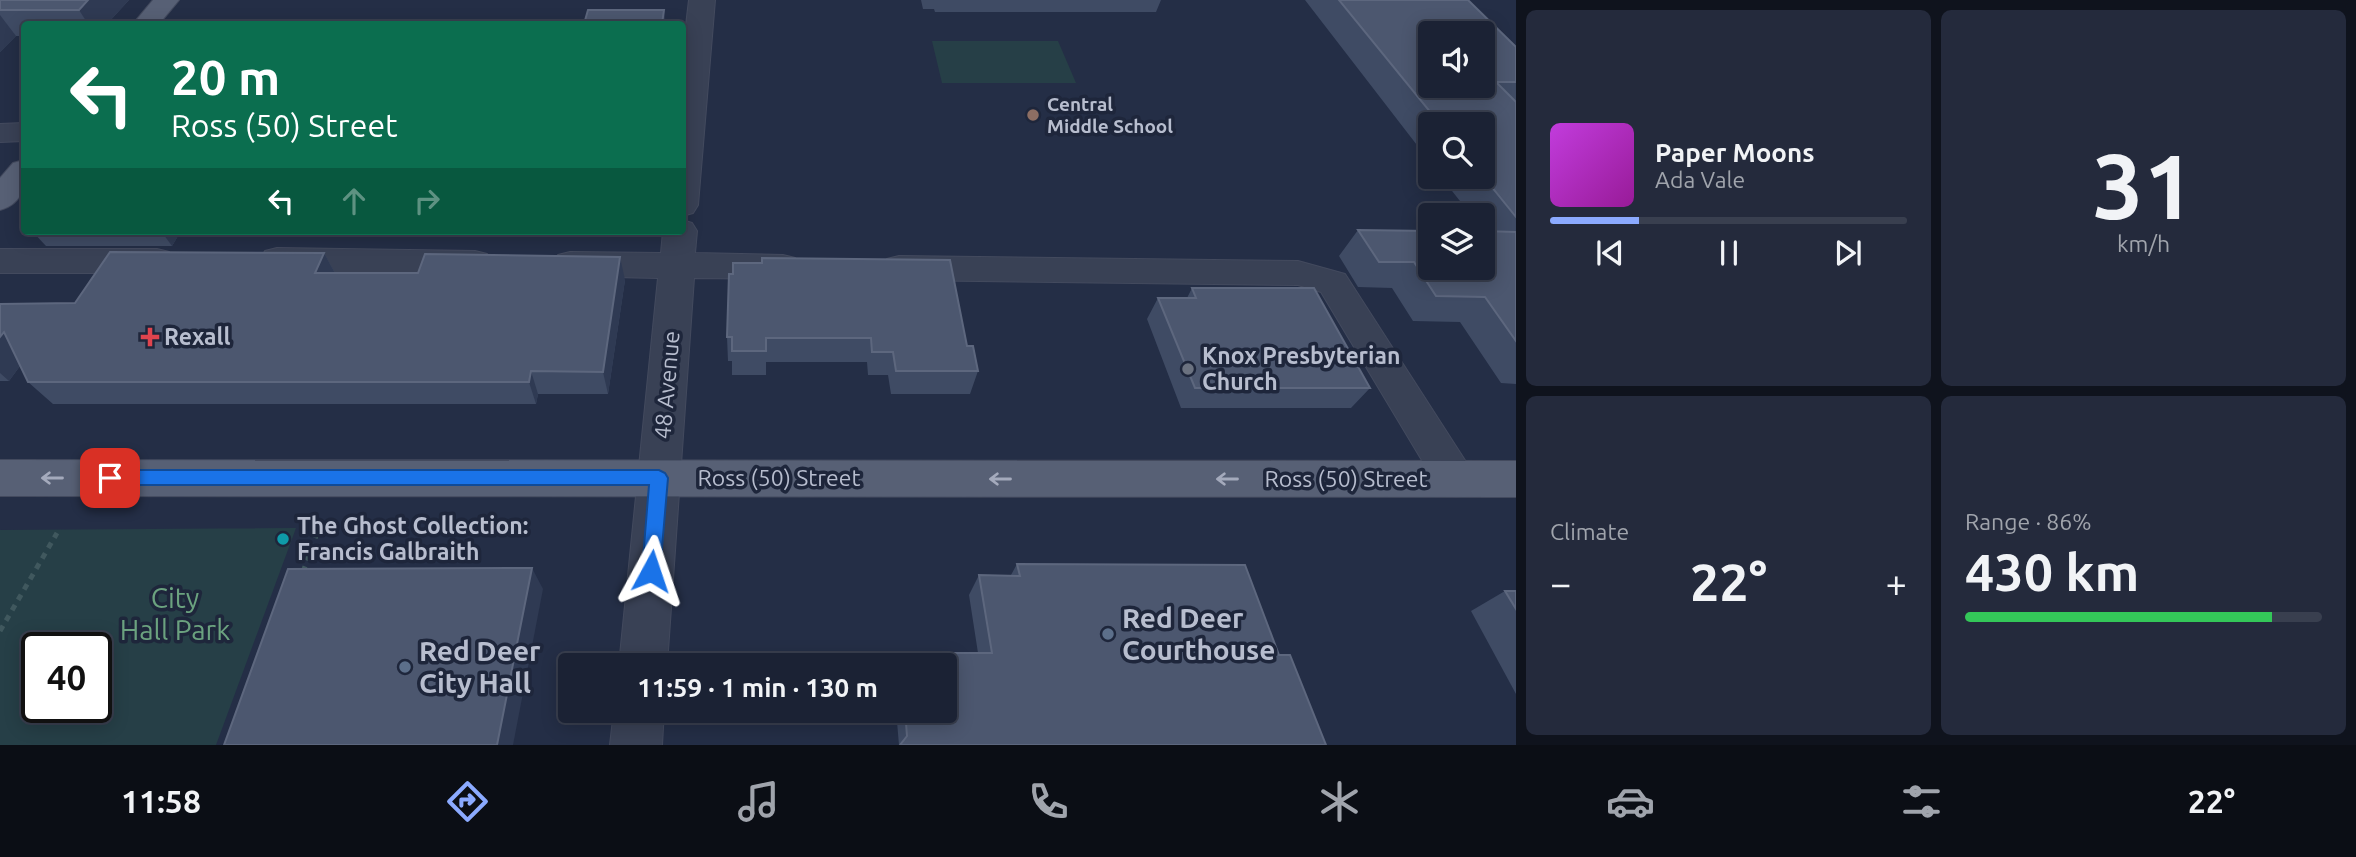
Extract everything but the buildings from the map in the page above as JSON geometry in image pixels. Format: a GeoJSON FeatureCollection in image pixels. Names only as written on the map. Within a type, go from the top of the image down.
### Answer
{"type":"FeatureCollection","features":[{"type":"Feature","properties":{"kind":"main road"},"geometry":{"type":"LineString","coordinates":[[148,21],[166,0]]}},
{"type":"Feature","properties":{"kind":"main road"},"geometry":{"type":"LineString","coordinates":[[0,199],[21,174]]}},
{"type":"Feature","properties":{"kind":"main road","name":"Ross (50) Street"},"geometry":{"type":"LineString","coordinates":[[0,478],[1516,479]]}},
{"type":"Feature","properties":{"kind":"street"},"geometry":{"type":"LineString","coordinates":[[686,126],[695,18]]}},
{"type":"Feature","properties":{"kind":"street"},"geometry":{"type":"LineString","coordinates":[[0,133],[21,132]]}},
{"type":"Feature","properties":{"kind":"street"},"geometry":{"type":"LineString","coordinates":[[244,259],[518,264],[679,248],[814,267]]}},
{"type":"Feature","properties":{"kind":"street","name":"48 Avenue"},"geometry":{"type":"LineString","coordinates":[[644,653],[679,248]]}},
{"type":"Feature","properties":{"kind":"street"},"geometry":{"type":"LineString","coordinates":[[0,261],[192,260]]}},
{"type":"Feature","properties":{"kind":"street"},"geometry":{"type":"LineString","coordinates":[[870,268],[1298,273],[1333,283],[1457,479]]}},
{"type":"Feature","properties":{"kind":"street"},"geometry":{"type":"LineString","coordinates":[[636,745],[638,723]]}},
{"type":"Feature","properties":{"kind":"path"},"geometry":{"type":"LineString","coordinates":[[0,631],[57,533]]}},
{"type":"Feature","properties":{"kind":"path"},"geometry":{"type":"LineString","coordinates":[[299,583],[317,533]]}},
{"type":"Feature","properties":{"kind":"green space"},"geometry":{"type":"Polygon","coordinates":[[[932,41],[1058,41],[1076,83],[942,83],[932,41]]]}},
{"type":"Feature","properties":{"kind":"green space","name":"City Hall Park"},"geometry":{"type":"Polygon","coordinates":[[[296,528],[216,745],[0,745],[0,530],[296,528]]]}},
{"type":"Feature","properties":{"kind":"place","name":"Central Middle School"},"geometry":{"type":"Point","coordinates":[1033,115]}},
{"type":"Feature","properties":{"kind":"place","name":"Rexall"},"geometry":{"type":"Point","coordinates":[150,337]}},
{"type":"Feature","properties":{"kind":"place","name":"Knox Presbyterian Church"},"geometry":{"type":"Point","coordinates":[1188,369]}},
{"type":"Feature","properties":{"kind":"place","name":"The Ghost Collection: Francis Galbraith"},"geometry":{"type":"Point","coordinates":[283,539]}},
{"type":"Feature","properties":{"kind":"place","name":"Red Deer Courthouse"},"geometry":{"type":"Point","coordinates":[1108,634]}},
{"type":"Feature","properties":{"kind":"place","name":"Red Deer City Hall"},"geometry":{"type":"Point","coordinates":[405,667]}},
{"type":"Feature","properties":{"kind":"route"},"geometry":{"type":"LineString","coordinates":[[110,478],[659,478],[651,571]]}}]}
